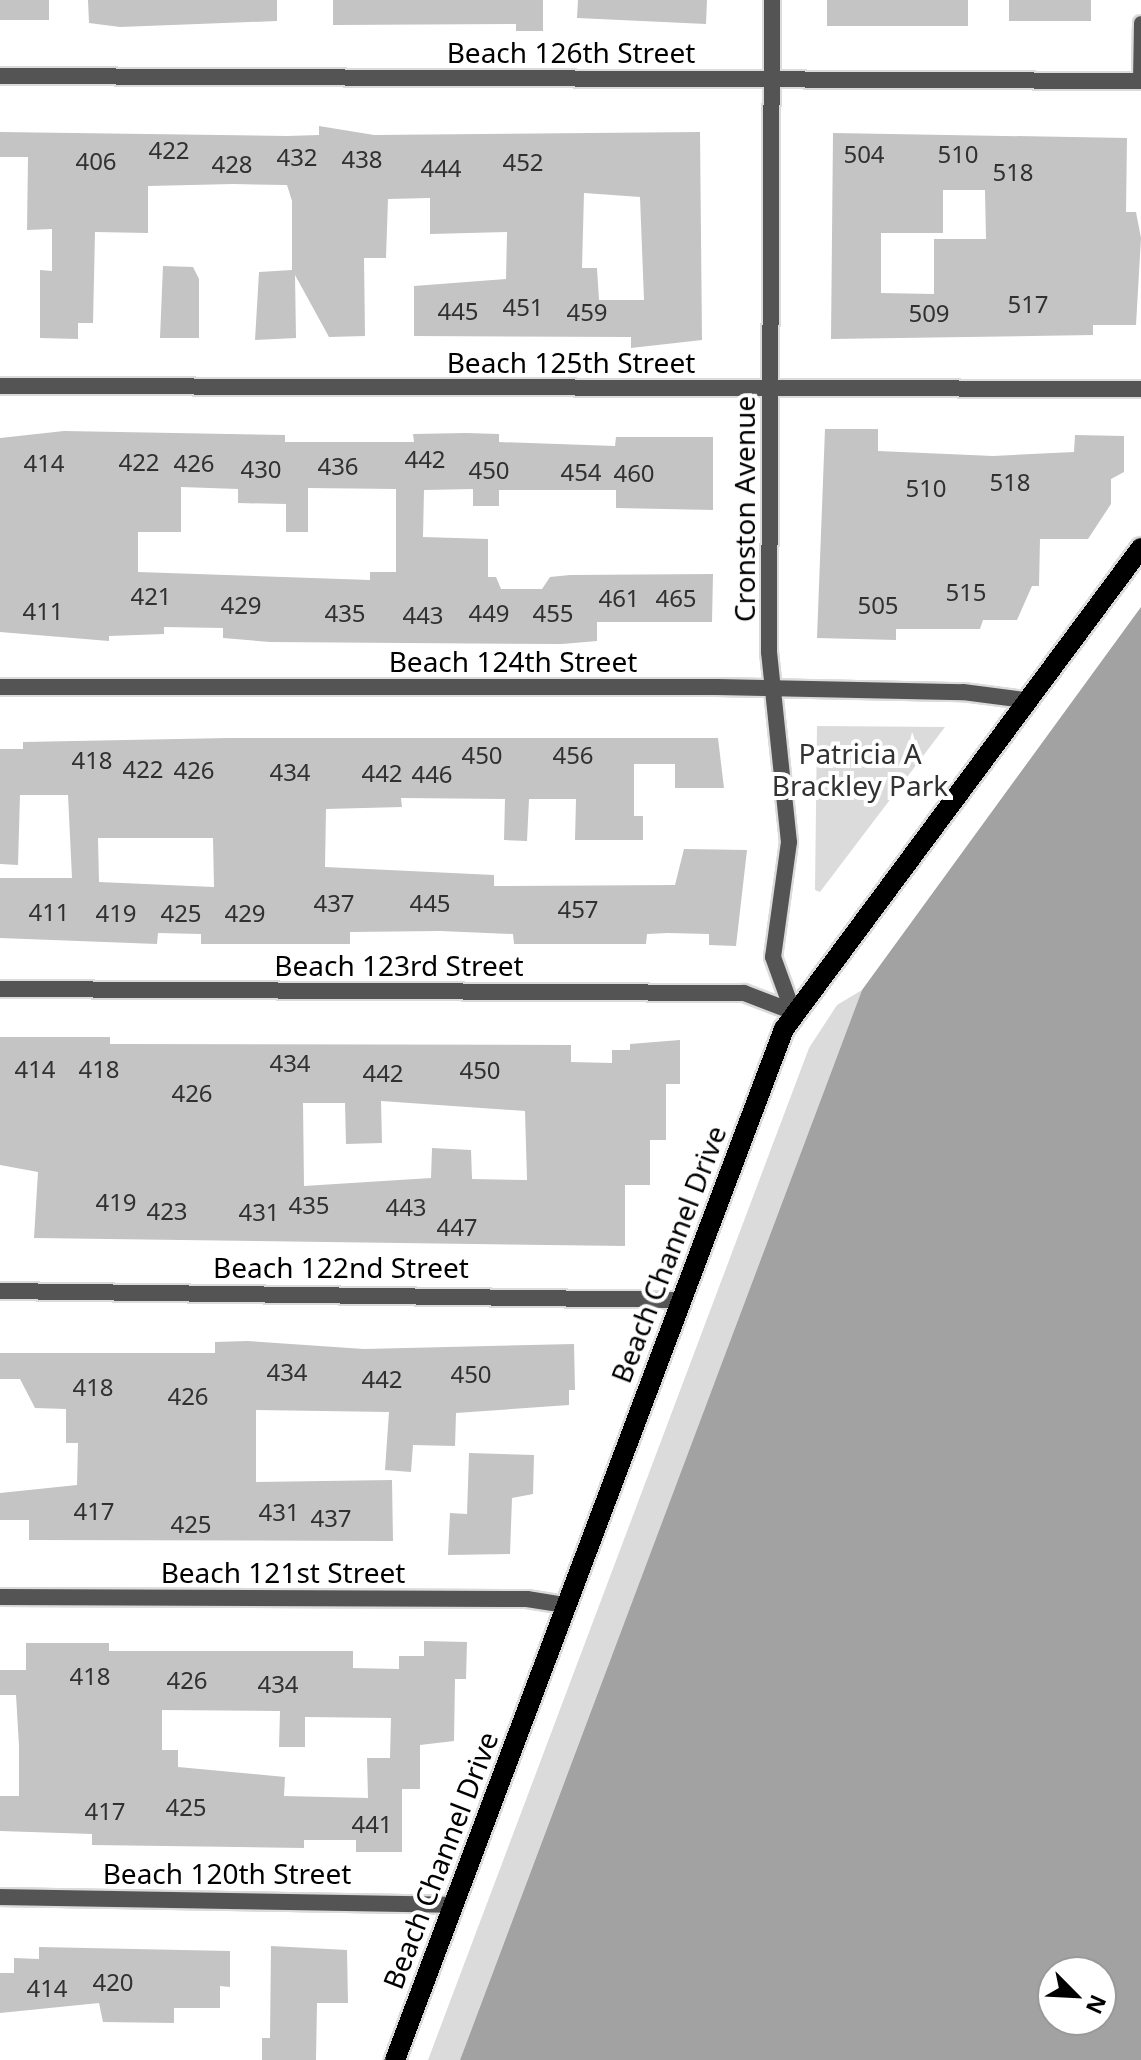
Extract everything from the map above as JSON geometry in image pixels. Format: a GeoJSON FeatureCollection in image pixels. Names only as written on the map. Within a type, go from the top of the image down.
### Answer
{"type":"FeatureCollection","features":[{"type":"Feature","properties":{"kind":"main road","name":"Beach Channel Drive"},"geometry":{"type":"LineString","coordinates":[[395,2060],[681,1300],[793,1012],[1141,548]]}},
{"type":"Feature","properties":{"kind":"street","name":"Cronston Avenue"},"geometry":{"type":"LineString","coordinates":[[772,0],[772,688],[789,842],[773,970],[793,1012]]}},
{"type":"Feature","properties":{"kind":"street","name":"Beach 126th Street"},"geometry":{"type":"LineString","coordinates":[[0,76],[1140,81]]}},
{"type":"Feature","properties":{"kind":"street","name":"Beach 125th Street"},"geometry":{"type":"LineString","coordinates":[[0,386],[1141,389]]}},
{"type":"Feature","properties":{"kind":"street","name":"Beach 124th Street"},"geometry":{"type":"LineString","coordinates":[[0,687],[772,688],[1025,700]]}},
{"type":"Feature","properties":{"kind":"street","name":"Beach 123rd Street"},"geometry":{"type":"LineString","coordinates":[[0,989],[744,993],[793,1012]]}},
{"type":"Feature","properties":{"kind":"street","name":"Beach 122nd Street"},"geometry":{"type":"LineString","coordinates":[[0,1291],[681,1300]]}},
{"type":"Feature","properties":{"kind":"street","name":"Beach 121st Street"},"geometry":{"type":"LineString","coordinates":[[0,1597],[527,1599],[566,1605]]}},
{"type":"Feature","properties":{"kind":"street","name":"Beach 120th Street"},"geometry":{"type":"LineString","coordinates":[[0,1897],[454,1905]]}},
{"type":"Feature","properties":{"kind":"lane"},"geometry":{"type":"LineString","coordinates":[[1140,81],[1141,23]]}},
{"type":"Feature","properties":{"kind":"green space","name":"Patricia A Brackley Park"},"geometry":{"type":"Polygon","coordinates":[[[817,726],[945,727],[820,892],[815,890],[817,726]]]}},
{"type":"Feature","properties":{"kind":"green space"},"geometry":{"type":"Polygon","coordinates":[[[862,990],[460,2060],[428,2060],[809,1048],[837,1005],[862,990]]]}},
{"type":"Feature","properties":{"kind":"shaded area"},"geometry":{"type":"Polygon","coordinates":[[[1141,607],[1141,2060],[460,2060],[862,990],[1141,607]]]}},
{"type":"Feature","properties":{"kind":"building"},"geometry":{"type":"Polygon","coordinates":[[[0,0],[49,0],[49,20],[0,20],[0,0]]]}},
{"type":"Feature","properties":{"kind":"building"},"geometry":{"type":"Polygon","coordinates":[[[88,0],[277,0],[277,21],[120,27],[89,23],[88,0]]]}},
{"type":"Feature","properties":{"kind":"building"},"geometry":{"type":"Polygon","coordinates":[[[333,0],[543,0],[543,31],[516,31],[516,24],[333,25],[333,0]]]}},
{"type":"Feature","properties":{"kind":"building"},"geometry":{"type":"Polygon","coordinates":[[[578,0],[707,0],[706,24],[577,18],[578,0]]]}},
{"type":"Feature","properties":{"kind":"building"},"geometry":{"type":"Polygon","coordinates":[[[827,0],[968,0],[968,26],[827,26],[827,0]]]}},
{"type":"Feature","properties":{"kind":"building"},"geometry":{"type":"Polygon","coordinates":[[[1009,0],[1091,0],[1091,21],[1009,21],[1009,0]]]}},
{"type":"Feature","properties":{"kind":"building"},"geometry":{"type":"Polygon","coordinates":[[[319,126],[374,135],[700,132],[702,340],[631,348],[631,337],[414,336],[414,286],[506,279],[507,232],[430,234],[430,198],[388,199],[386,258],[364,258],[365,336],[329,337],[295,275],[296,338],[255,340],[259,272],[292,270],[292,201],[287,185],[233,184],[148,186],[148,233],[95,232],[93,323],[78,323],[78,339],[40,338],[40,270],[52,271],[52,229],[27,230],[28,157],[0,157],[0,132],[319,135],[319,126]],[[584,193],[582,268],[597,268],[599,300],[644,300],[640,197],[584,193]]]}},
{"type":"Feature","properties":{"kind":"building"},"geometry":{"type":"Polygon","coordinates":[[[833,133],[1127,138],[1126,212],[1136,212],[1141,238],[1136,325],[1093,325],[1093,335],[831,339],[833,133]],[[943,190],[943,233],[881,233],[881,293],[934,294],[934,239],[986,239],[985,190],[943,190]]]}},
{"type":"Feature","properties":{"kind":"building"},"geometry":{"type":"Polygon","coordinates":[[[163,266],[193,267],[199,279],[199,338],[160,338],[163,266]]]}},
{"type":"Feature","properties":{"kind":"building"},"geometry":{"type":"Polygon","coordinates":[[[825,429],[878,429],[878,451],[993,456],[1074,452],[1075,435],[1124,436],[1124,472],[1111,479],[1111,504],[1088,539],[1040,539],[1039,586],[1032,586],[1017,620],[983,620],[980,629],[896,629],[896,640],[817,638],[825,429]]]}},
{"type":"Feature","properties":{"kind":"building"},"geometry":{"type":"Polygon","coordinates":[[[64,431],[285,435],[285,442],[414,442],[413,434],[466,433],[499,434],[499,442],[615,446],[616,437],[713,437],[713,510],[616,508],[616,490],[499,490],[499,506],[473,506],[473,489],[424,490],[423,537],[488,539],[488,577],[496,577],[501,589],[542,589],[550,577],[570,575],[713,574],[712,622],[597,622],[597,641],[562,644],[270,642],[223,638],[223,628],[164,627],[164,634],[109,636],[109,641],[0,632],[0,438],[64,431]],[[181,487],[181,532],[138,532],[138,572],[370,580],[370,572],[396,572],[396,489],[308,488],[308,532],[286,532],[286,504],[238,503],[238,489],[181,487]]]}},
{"type":"Feature","properties":{"kind":"building"},"geometry":{"type":"Polygon","coordinates":[[[229,738],[718,738],[724,788],[675,788],[675,764],[634,764],[634,816],[643,816],[643,840],[575,840],[576,799],[529,799],[527,841],[504,840],[505,799],[401,798],[402,807],[326,809],[325,867],[494,875],[494,886],[675,885],[684,849],[747,850],[736,946],[709,945],[709,934],[668,933],[647,934],[646,944],[514,944],[513,934],[440,931],[350,932],[350,944],[201,944],[201,934],[158,933],[157,944],[0,938],[0,878],[72,878],[68,795],[20,795],[18,865],[0,864],[0,749],[23,749],[23,742],[229,738]],[[98,838],[99,882],[214,887],[213,838],[98,838]]]}},
{"type":"Feature","properties":{"kind":"building"},"geometry":{"type":"Polygon","coordinates":[[[0,1037],[110,1037],[110,1044],[571,1045],[571,1062],[612,1063],[612,1050],[630,1050],[630,1044],[680,1040],[680,1084],[666,1084],[666,1140],[650,1140],[650,1185],[625,1185],[625,1246],[34,1238],[38,1172],[0,1165],[0,1037]],[[381,1101],[382,1143],[346,1144],[345,1103],[303,1103],[304,1186],[431,1178],[432,1148],[471,1150],[472,1179],[527,1180],[525,1111],[381,1101]]]}},
{"type":"Feature","properties":{"kind":"building"},"geometry":{"type":"Polygon","coordinates":[[[247,1341],[364,1349],[574,1344],[575,1390],[569,1390],[569,1405],[456,1413],[455,1446],[413,1445],[411,1472],[385,1470],[389,1412],[256,1410],[256,1482],[392,1480],[393,1541],[29,1540],[29,1520],[0,1520],[0,1493],[77,1485],[78,1443],[66,1443],[66,1409],[35,1408],[20,1379],[0,1379],[0,1353],[215,1353],[215,1342],[247,1341]]]}},
{"type":"Feature","properties":{"kind":"building"},"geometry":{"type":"Polygon","coordinates":[[[469,1453],[534,1455],[533,1494],[512,1498],[510,1554],[448,1555],[450,1513],[467,1514],[469,1453]]]}},
{"type":"Feature","properties":{"kind":"building"},"geometry":{"type":"Polygon","coordinates":[[[424,1641],[467,1642],[466,1679],[455,1679],[454,1741],[420,1745],[420,1789],[402,1789],[402,1852],[356,1852],[356,1840],[304,1840],[304,1848],[92,1845],[92,1834],[0,1831],[0,1796],[19,1796],[19,1746],[16,1695],[0,1695],[0,1670],[26,1670],[26,1643],[109,1643],[109,1651],[353,1651],[353,1668],[399,1669],[399,1656],[424,1656],[424,1641]],[[162,1710],[162,1750],[178,1750],[178,1767],[285,1777],[284,1796],[368,1798],[367,1758],[390,1758],[391,1718],[305,1717],[305,1747],[279,1747],[280,1711],[162,1710]]]}},
{"type":"Feature","properties":{"kind":"building"},"geometry":{"type":"Polygon","coordinates":[[[271,1946],[347,1950],[348,2003],[317,2003],[316,2060],[262,2060],[262,2038],[270,2038],[271,1946]]]}},
{"type":"Feature","properties":{"kind":"building"},"geometry":{"type":"Polygon","coordinates":[[[39,1947],[230,1951],[230,1987],[220,1986],[220,2008],[174,2008],[174,2023],[103,2022],[99,2003],[0,2013],[0,1973],[14,1973],[14,1958],[39,1959],[39,1947]]]}}]}
